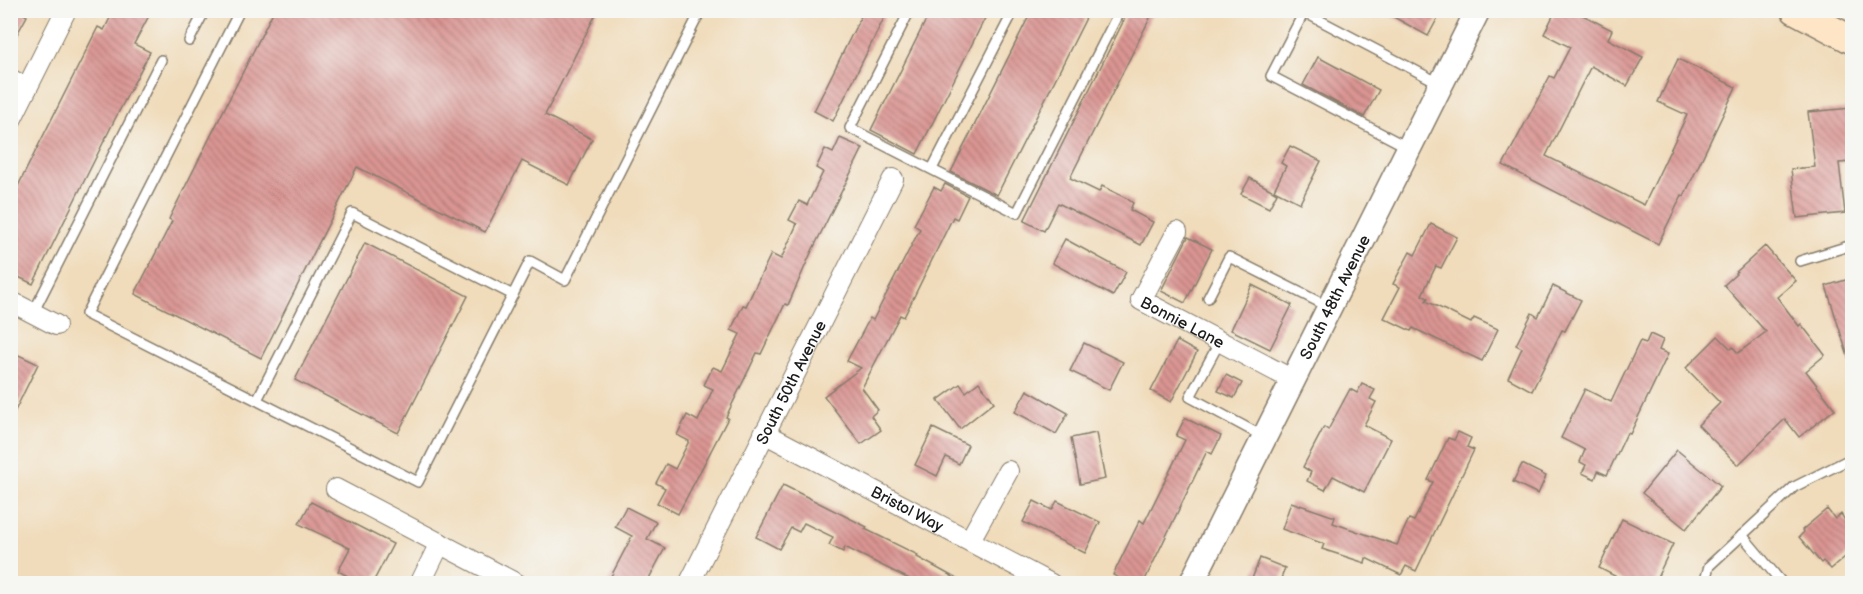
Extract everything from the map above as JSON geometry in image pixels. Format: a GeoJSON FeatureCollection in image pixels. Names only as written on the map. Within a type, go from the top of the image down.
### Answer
{"type":"FeatureCollection","features":[{"type":"Feature","properties":{"kind":"main road"},"geometry":{"type":"LineString","coordinates":[[1795,10],[1852,40]]}},
{"type":"Feature","properties":{"kind":"street"},"geometry":{"type":"LineString","coordinates":[[10,122],[19,83],[66,10]]}},
{"type":"Feature","properties":{"kind":"street","name":"South 48th Avenue"},"geometry":{"type":"LineString","coordinates":[[1191,584],[1478,10]]}},
{"type":"Feature","properties":{"kind":"street","name":"South 50th Avenue"},"geometry":{"type":"LineString","coordinates":[[689,584],[893,179]]}},
{"type":"Feature","properties":{"kind":"street","name":"Bonnie Lane"},"geometry":{"type":"LineString","coordinates":[[1177,232],[1141,300],[1293,380]]}},
{"type":"Feature","properties":{"kind":"street"},"geometry":{"type":"LineString","coordinates":[[10,301],[56,325]]}},
{"type":"Feature","properties":{"kind":"street","name":"Bristol Way"},"geometry":{"type":"LineString","coordinates":[[764,433],[1051,584]]}},
{"type":"Feature","properties":{"kind":"street"},"geometry":{"type":"LineString","coordinates":[[970,540],[1008,471]]}},
{"type":"Feature","properties":{"kind":"street"},"geometry":{"type":"LineString","coordinates":[[336,489],[517,584]]}},
{"type":"Feature","properties":{"kind":"street"},"geometry":{"type":"LineString","coordinates":[[420,584],[440,543]]}},
{"type":"Feature","properties":{"kind":"lane"},"geometry":{"type":"LineString","coordinates":[[189,40],[205,10]]}},
{"type":"Feature","properties":{"kind":"lane"},"geometry":{"type":"LineString","coordinates":[[240,10],[86,314],[418,482],[530,261],[565,280],[701,10]]}},
{"type":"Feature","properties":{"kind":"lane"},"geometry":{"type":"LineString","coordinates":[[910,10],[850,128],[1017,213],[1120,10]]}},
{"type":"Feature","properties":{"kind":"lane"},"geometry":{"type":"LineString","coordinates":[[932,169],[1014,10]]}},
{"type":"Feature","properties":{"kind":"lane"},"geometry":{"type":"LineString","coordinates":[[1408,148],[1271,76],[1304,12],[1441,84]]}},
{"type":"Feature","properties":{"kind":"lane"},"geometry":{"type":"LineString","coordinates":[[33,313],[161,60]]}},
{"type":"Feature","properties":{"kind":"lane"},"geometry":{"type":"LineString","coordinates":[[257,400],[352,213],[513,295]]}},
{"type":"Feature","properties":{"kind":"lane"},"geometry":{"type":"LineString","coordinates":[[1800,261],[1852,245]]}},
{"type":"Feature","properties":{"kind":"lane"},"geometry":{"type":"LineString","coordinates":[[1208,298],[1228,256],[1329,306]]}},
{"type":"Feature","properties":{"kind":"lane"},"geometry":{"type":"LineString","coordinates":[[1220,341],[1190,397],[1264,437]]}},
{"type":"Feature","properties":{"kind":"lane"},"geometry":{"type":"LineString","coordinates":[[1704,584],[1709,566],[1794,487],[1852,458]]}},
{"type":"Feature","properties":{"kind":"lane"},"geometry":{"type":"LineString","coordinates":[[1742,535],[1783,584]]}},
{"type":"Feature","properties":{"kind":"building"},"geometry":{"type":"Polygon","coordinates":[[[10,10],[17,10],[27,16],[10,47],[10,10]]]}},
{"type":"Feature","properties":{"kind":"building"},"geometry":{"type":"Polygon","coordinates":[[[114,10],[152,10],[134,44],[150,52],[33,284],[10,273],[10,202],[98,27],[104,30],[114,10]]]}},
{"type":"Feature","properties":{"kind":"building"},"geometry":{"type":"Polygon","coordinates":[[[274,10],[598,10],[545,115],[592,139],[569,185],[522,161],[485,232],[357,167],[261,358],[135,294],[172,221],[169,219],[274,10]]]}},
{"type":"Feature","properties":{"kind":"building"},"geometry":{"type":"Polygon","coordinates":[[[864,10],[888,10],[833,121],[814,111],[864,10]]]}},
{"type":"Feature","properties":{"kind":"building"},"geometry":{"type":"Polygon","coordinates":[[[931,10],[989,10],[917,154],[871,130],[931,10]]]}},
{"type":"Feature","properties":{"kind":"building"},"geometry":{"type":"Polygon","coordinates":[[[1032,10],[1090,10],[997,195],[951,172],[1032,10]]]}},
{"type":"Feature","properties":{"kind":"building"},"geometry":{"type":"Polygon","coordinates":[[[1129,10],[1154,10],[1070,178],[1099,192],[1102,186],[1126,198],[1133,203],[1130,210],[1153,222],[1141,245],[1058,203],[1044,231],[1024,221],[1129,10]]]}},
{"type":"Feature","properties":{"kind":"building"},"geometry":{"type":"Polygon","coordinates":[[[1381,10],[1442,10],[1428,36],[1381,10]]]}},
{"type":"Feature","properties":{"kind":"building"},"geometry":{"type":"Polygon","coordinates":[[[1556,10],[1573,10],[1612,30],[1608,39],[1643,57],[1627,86],[1591,66],[1546,156],[1644,205],[1687,115],[1658,102],[1678,59],[1736,87],[1684,196],[1682,195],[1658,244],[1503,165],[1550,76],[1554,78],[1570,47],[1544,34],[1556,10]]]}},
{"type":"Feature","properties":{"kind":"building"},"geometry":{"type":"Polygon","coordinates":[[[1318,57],[1379,90],[1364,117],[1303,85],[1318,57]]]}},
{"type":"Feature","properties":{"kind":"building"},"geometry":{"type":"Polygon","coordinates":[[[1852,108],[1852,162],[1839,163],[1845,213],[1797,218],[1791,169],[1815,167],[1808,112],[1852,108]]]}},
{"type":"Feature","properties":{"kind":"building"},"geometry":{"type":"Polygon","coordinates":[[[840,138],[863,148],[788,305],[785,304],[761,354],[757,353],[726,417],[728,418],[678,514],[657,503],[665,488],[656,483],[666,464],[675,469],[689,441],[677,435],[687,415],[698,421],[713,389],[704,385],[713,367],[722,371],[740,334],[731,330],[743,305],[746,306],[771,254],[781,259],[797,224],[789,220],[799,201],[807,205],[823,172],[816,168],[825,149],[833,153],[840,138]]]}},
{"type":"Feature","properties":{"kind":"building"},"geometry":{"type":"Polygon","coordinates":[[[1290,146],[1321,161],[1300,203],[1274,190],[1286,166],[1281,163],[1290,146]]]}},
{"type":"Feature","properties":{"kind":"building"},"geometry":{"type":"Polygon","coordinates":[[[1250,178],[1277,193],[1269,208],[1241,194],[1250,178]]]}},
{"type":"Feature","properties":{"kind":"building"},"geometry":{"type":"Polygon","coordinates":[[[945,184],[968,196],[957,219],[953,217],[904,317],[900,315],[862,388],[878,410],[871,416],[881,430],[861,444],[824,396],[861,368],[847,361],[870,318],[873,320],[920,229],[914,225],[934,187],[941,191],[945,184]]]}},
{"type":"Feature","properties":{"kind":"building"},"geometry":{"type":"Polygon","coordinates":[[[1431,224],[1457,237],[1441,268],[1436,266],[1422,295],[1428,298],[1426,301],[1471,323],[1474,318],[1498,329],[1482,361],[1413,328],[1411,331],[1384,318],[1400,287],[1393,284],[1410,252],[1415,255],[1431,224]]]}},
{"type":"Feature","properties":{"kind":"building"},"geometry":{"type":"Polygon","coordinates":[[[1188,237],[1212,249],[1185,303],[1161,291],[1188,237]]]}},
{"type":"Feature","properties":{"kind":"building"},"geometry":{"type":"Polygon","coordinates":[[[1065,239],[1126,272],[1113,296],[1052,263],[1065,239]]]}},
{"type":"Feature","properties":{"kind":"building"},"geometry":{"type":"Polygon","coordinates":[[[365,243],[468,296],[398,433],[295,380],[365,243]]]}},
{"type":"Feature","properties":{"kind":"building"},"geometry":{"type":"Polygon","coordinates":[[[1765,246],[1796,281],[1777,297],[1825,355],[1806,371],[1835,409],[1799,437],[1785,419],[1738,465],[1698,425],[1720,403],[1686,368],[1718,336],[1738,353],[1766,332],[1724,285],[1765,246]]]}},
{"type":"Feature","properties":{"kind":"building"},"geometry":{"type":"Polygon","coordinates":[[[1852,278],[1852,360],[1849,360],[1826,286],[1852,278]]]}},
{"type":"Feature","properties":{"kind":"building"},"geometry":{"type":"Polygon","coordinates":[[[1252,285],[1292,305],[1270,349],[1231,330],[1252,285]]]}},
{"type":"Feature","properties":{"kind":"building"},"geometry":{"type":"Polygon","coordinates":[[[1553,286],[1581,300],[1565,331],[1562,330],[1532,391],[1508,378],[1522,348],[1516,345],[1532,313],[1538,317],[1553,286]]]}},
{"type":"Feature","properties":{"kind":"building"},"geometry":{"type":"Polygon","coordinates":[[[1650,334],[1663,340],[1659,350],[1668,354],[1630,434],[1627,433],[1607,475],[1598,471],[1595,479],[1582,473],[1586,465],[1580,462],[1585,450],[1561,438],[1585,389],[1611,402],[1640,341],[1646,343],[1650,334]]]}},
{"type":"Feature","properties":{"kind":"building"},"geometry":{"type":"Polygon","coordinates":[[[1177,341],[1197,352],[1171,402],[1151,391],[1177,341]]]}},
{"type":"Feature","properties":{"kind":"building"},"geometry":{"type":"Polygon","coordinates":[[[1084,343],[1123,362],[1109,390],[1070,371],[1084,343]]]}},
{"type":"Feature","properties":{"kind":"building"},"geometry":{"type":"Polygon","coordinates":[[[10,351],[38,364],[10,421],[10,351]]]}},
{"type":"Feature","properties":{"kind":"building"},"geometry":{"type":"Polygon","coordinates":[[[1226,375],[1242,383],[1234,398],[1218,391],[1226,375]]]}},
{"type":"Feature","properties":{"kind":"building"},"geometry":{"type":"Polygon","coordinates":[[[979,382],[994,402],[960,429],[938,400],[960,384],[966,392],[979,382]]]}},
{"type":"Feature","properties":{"kind":"building"},"geometry":{"type":"Polygon","coordinates":[[[1362,384],[1375,390],[1370,399],[1376,402],[1364,425],[1391,439],[1364,492],[1333,476],[1325,490],[1307,481],[1311,472],[1303,467],[1324,427],[1328,430],[1350,389],[1357,393],[1362,384]]]}},
{"type":"Feature","properties":{"kind":"building"},"geometry":{"type":"Polygon","coordinates":[[[1027,390],[1068,413],[1056,434],[1015,412],[1027,390]]]}},
{"type":"Feature","properties":{"kind":"building"},"geometry":{"type":"Polygon","coordinates":[[[1185,418],[1221,436],[1212,454],[1207,451],[1143,584],[1131,584],[1113,575],[1140,520],[1144,523],[1185,440],[1176,436],[1185,418]]]}},
{"type":"Feature","properties":{"kind":"building"},"geometry":{"type":"Polygon","coordinates":[[[933,428],[968,445],[959,464],[946,457],[937,476],[915,465],[933,428]]]}},
{"type":"Feature","properties":{"kind":"building"},"geometry":{"type":"Polygon","coordinates":[[[1458,432],[1471,438],[1467,447],[1474,450],[1416,571],[1406,566],[1401,575],[1366,558],[1365,563],[1322,549],[1324,544],[1282,529],[1291,502],[1335,517],[1333,523],[1397,545],[1409,519],[1414,521],[1433,482],[1428,480],[1448,438],[1454,440],[1458,432]]]}},
{"type":"Feature","properties":{"kind":"building"},"geometry":{"type":"Polygon","coordinates":[[[1096,433],[1105,479],[1080,484],[1071,438],[1096,433]]]}},
{"type":"Feature","properties":{"kind":"building"},"geometry":{"type":"Polygon","coordinates":[[[1677,450],[1721,486],[1686,529],[1642,493],[1677,450]]]}},
{"type":"Feature","properties":{"kind":"building"},"geometry":{"type":"Polygon","coordinates":[[[1522,464],[1546,476],[1538,494],[1513,482],[1522,464]]]}},
{"type":"Feature","properties":{"kind":"building"},"geometry":{"type":"Polygon","coordinates":[[[783,485],[867,527],[865,529],[918,555],[917,557],[966,584],[919,584],[845,547],[843,552],[829,545],[833,537],[804,523],[799,532],[791,528],[779,549],[756,537],[783,485]]]}},
{"type":"Feature","properties":{"kind":"building"},"geometry":{"type":"Polygon","coordinates":[[[1034,501],[1052,510],[1057,501],[1100,522],[1085,553],[1023,522],[1034,501]]]}},
{"type":"Feature","properties":{"kind":"building"},"geometry":{"type":"Polygon","coordinates":[[[311,502],[393,544],[372,584],[362,584],[338,571],[350,548],[299,524],[311,502]]]}},
{"type":"Feature","properties":{"kind":"building"},"geometry":{"type":"Polygon","coordinates":[[[626,507],[656,522],[647,539],[665,548],[646,584],[607,584],[632,536],[615,527],[626,507]]]}},
{"type":"Feature","properties":{"kind":"building"},"geometry":{"type":"Polygon","coordinates":[[[1827,509],[1835,519],[1841,514],[1847,523],[1852,523],[1852,551],[1831,569],[1823,561],[1821,563],[1799,537],[1804,532],[1802,530],[1827,509]]]}},
{"type":"Feature","properties":{"kind":"building"},"geometry":{"type":"Polygon","coordinates":[[[1622,519],[1673,544],[1654,584],[1630,584],[1599,568],[1622,519]]]}},
{"type":"Feature","properties":{"kind":"building"},"geometry":{"type":"Polygon","coordinates":[[[1260,558],[1285,568],[1279,584],[1250,584],[1260,558]]]}}]}
